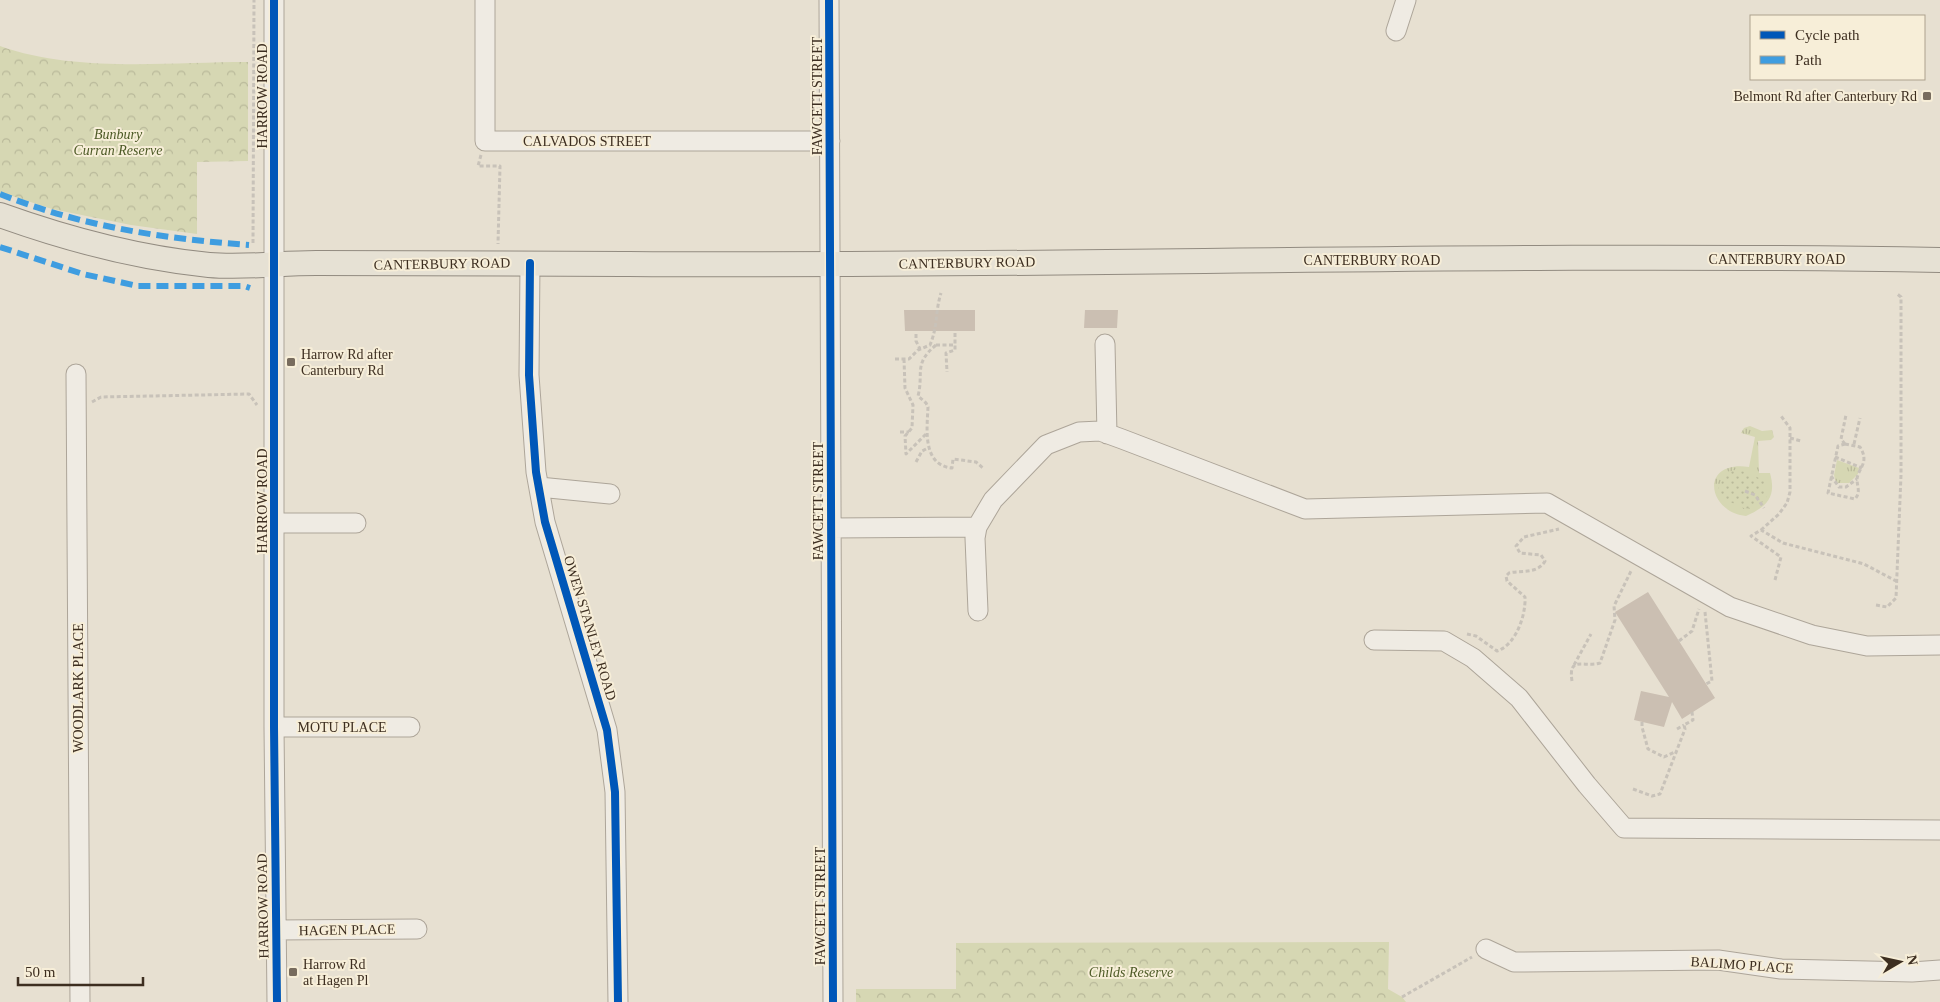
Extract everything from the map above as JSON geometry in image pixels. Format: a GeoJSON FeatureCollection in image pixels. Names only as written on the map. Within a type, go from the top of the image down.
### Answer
{"type":"FeatureCollection","features":[{"type":"Feature","properties":{"kind":"main road","name":"CANTERBURY ROAD"},"geometry":{"type":"LineString","coordinates":[[0,215],[65,237],[163,258],[220,266],[311,263],[445,265],[530,263],[830,264],[1608,259],[1940,260]]}},
{"type":"Feature","properties":{"kind":"street","name":"HARROW ROAD"},"geometry":{"type":"LineString","coordinates":[[274,0],[276,1002]]}},
{"type":"Feature","properties":{"kind":"street"},"geometry":{"type":"LineString","coordinates":[[485,0],[485,141]]}},
{"type":"Feature","properties":{"kind":"street","name":"FAWCETT STREET"},"geometry":{"type":"LineString","coordinates":[[829,0],[833,1002]]}},
{"type":"Feature","properties":{"kind":"street"},"geometry":{"type":"LineString","coordinates":[[1396,31],[1406,0]]}},
{"type":"Feature","properties":{"kind":"street","name":"CALVADOS STREET"},"geometry":{"type":"LineString","coordinates":[[485,141],[830,141]]}},
{"type":"Feature","properties":{"kind":"street","name":"OWEN STANLEY ROAD"},"geometry":{"type":"LineString","coordinates":[[530,263],[529,375],[539,487],[545,522],[607,730],[615,792],[618,1002]]}},
{"type":"Feature","properties":{"kind":"street"},"geometry":{"type":"LineString","coordinates":[[1105,344],[1107,434]]}},
{"type":"Feature","properties":{"kind":"street","name":"WOODLARK PLACE"},"geometry":{"type":"LineString","coordinates":[[76,374],[80,1002]]}},
{"type":"Feature","properties":{"kind":"street"},"geometry":{"type":"LineString","coordinates":[[978,611],[975,554],[977,527],[993,500],[1046,445],[1078,432],[1091,431],[1107,434],[1305,509],[1547,503],[1730,607],[1812,635],[1866,646],[1940,645]]}},
{"type":"Feature","properties":{"kind":"street"},"geometry":{"type":"LineString","coordinates":[[539,487],[610,494]]}},
{"type":"Feature","properties":{"kind":"street"},"geometry":{"type":"LineString","coordinates":[[275,523],[356,523]]}},
{"type":"Feature","properties":{"kind":"street"},"geometry":{"type":"LineString","coordinates":[[830,528],[977,527]]}},
{"type":"Feature","properties":{"kind":"street"},"geometry":{"type":"LineString","coordinates":[[1374,640],[1444,641],[1473,658],[1519,698],[1624,828],[1940,830]]}},
{"type":"Feature","properties":{"kind":"street","name":"MOTU PLACE"},"geometry":{"type":"LineString","coordinates":[[274,727],[410,728]]}},
{"type":"Feature","properties":{"kind":"street","name":"HAGEN PLACE"},"geometry":{"type":"LineString","coordinates":[[276,930],[417,929]]}},
{"type":"Feature","properties":{"kind":"street","name":"BALIMO PLACE"},"geometry":{"type":"LineString","coordinates":[[1486,949],[1514,962],[1718,960],[1782,969],[1912,972],[1940,970]]}},
{"type":"Feature","properties":{"kind":"path"},"geometry":{"type":"LineString","coordinates":[[253,243],[254,0]]}},
{"type":"Feature","properties":{"kind":"path"},"geometry":{"type":"LineString","coordinates":[[485,141],[478,166],[500,166],[498,244]]}},
{"type":"Feature","properties":{"kind":"path"},"geometry":{"type":"LineString","coordinates":[[930,345],[937,330],[937,307],[941,293]]}},
{"type":"Feature","properties":{"kind":"path"},"geometry":{"type":"LineString","coordinates":[[1876,605],[1887,607],[1896,598],[1902,476],[1901,297],[1896,293]]}},
{"type":"Feature","properties":{"kind":"path"},"geometry":{"type":"LineString","coordinates":[[947,372],[946,353],[955,350],[955,333]]}},
{"type":"Feature","properties":{"kind":"path"},"geometry":{"type":"LineString","coordinates":[[916,334],[916,341],[920,349]]}},
{"type":"Feature","properties":{"kind":"path"},"geometry":{"type":"LineString","coordinates":[[895,359],[912,358],[920,349],[930,345],[955,345]]}},
{"type":"Feature","properties":{"kind":"path"},"geometry":{"type":"LineString","coordinates":[[936,345],[925,354],[918,372],[918,395],[928,407],[928,448],[933,456],[950,468],[952,468],[953,459],[976,462],[982,468]]}},
{"type":"Feature","properties":{"kind":"path"},"geometry":{"type":"LineString","coordinates":[[904,359],[902,378],[904,388],[913,405],[910,432],[905,436],[906,454],[927,434]]}},
{"type":"Feature","properties":{"kind":"path"},"geometry":{"type":"LineString","coordinates":[[77,410],[101,397],[249,394],[257,405],[275,405]]}},
{"type":"Feature","properties":{"kind":"path"},"geometry":{"type":"LineString","coordinates":[[908,395],[918,395]]}},
{"type":"Feature","properties":{"kind":"path"},"geometry":{"type":"LineString","coordinates":[[1845,444],[1841,439],[1846,414]]}},
{"type":"Feature","properties":{"kind":"path"},"geometry":{"type":"LineString","coordinates":[[1774,580],[1781,557],[1751,536],[1779,514],[1787,504],[1790,492],[1790,428],[1781,416]]}},
{"type":"Feature","properties":{"kind":"path"},"geometry":{"type":"LineString","coordinates":[[1854,444],[1860,418]]}},
{"type":"Feature","properties":{"kind":"path"},"geometry":{"type":"LineString","coordinates":[[900,432],[910,432]]}},
{"type":"Feature","properties":{"kind":"path"},"geometry":{"type":"LineString","coordinates":[[1790,438],[1801,441]]}},
{"type":"Feature","properties":{"kind":"path"},"geometry":{"type":"LineString","coordinates":[[1831,475],[1832,480],[1839,486],[1846,486],[1857,479],[1862,468],[1863,451],[1854,444],[1838,446],[1831,475],[1828,493],[1850,499],[1858,497],[1859,482],[1857,479]]}},
{"type":"Feature","properties":{"kind":"path"},"geometry":{"type":"LineString","coordinates":[[916,462],[922,451],[928,448]]}},
{"type":"Feature","properties":{"kind":"path"},"geometry":{"type":"LineString","coordinates":[[1835,457],[1862,468]]}},
{"type":"Feature","properties":{"kind":"path"},"geometry":{"type":"LineString","coordinates":[[1745,491],[1755,495],[1764,508]]}},
{"type":"Feature","properties":{"kind":"path"},"geometry":{"type":"LineString","coordinates":[[1455,647],[1465,635],[1471,634],[1497,651],[1504,646],[1522,621],[1525,602],[1525,597],[1521,592],[1506,581],[1506,576],[1509,572],[1533,571],[1545,562],[1542,554],[1520,553],[1516,546],[1519,541],[1534,534],[1584,524]]}},
{"type":"Feature","properties":{"kind":"path"},"geometry":{"type":"LineString","coordinates":[[1761,530],[1783,543],[1864,564],[1896,581]]}},
{"type":"Feature","properties":{"kind":"path"},"geometry":{"type":"LineString","coordinates":[[1573,666],[1600,663],[1615,620],[1614,606],[1640,556]]}},
{"type":"Feature","properties":{"kind":"path"},"geometry":{"type":"LineString","coordinates":[[1678,641],[1692,631],[1696,624],[1702,591]]}},
{"type":"Feature","properties":{"kind":"path"},"geometry":{"type":"LineString","coordinates":[[1702,591],[1712,681],[1706,684]]}},
{"type":"Feature","properties":{"kind":"path"},"geometry":{"type":"LineString","coordinates":[[1572,681],[1570,670],[1591,634]]}},
{"type":"Feature","properties":{"kind":"path"},"geometry":{"type":"LineString","coordinates":[[1677,728],[1693,720],[1692,712]]}},
{"type":"Feature","properties":{"kind":"path"},"geometry":{"type":"LineString","coordinates":[[1642,722],[1648,749],[1664,757],[1677,751]]}},
{"type":"Feature","properties":{"kind":"path"},"geometry":{"type":"LineString","coordinates":[[1633,789],[1652,796],[1660,794],[1677,751],[1684,725]]}},
{"type":"Feature","properties":{"kind":"path"},"geometry":{"type":"LineString","coordinates":[[1402,997],[1486,949]]}},
{"type":"Feature","properties":{"kind":"green space","name":"Bunbury Curran Reserve"},"geometry":{"type":"Polygon","coordinates":[[[0,46],[59,60],[90,63],[248,62],[248,161],[197,162],[197,234],[131,225],[52,209],[0,192],[0,46]]]}},
{"type":"Feature","properties":{"kind":"green space"},"geometry":{"type":"Polygon","coordinates":[[[1750,426],[1762,431],[1772,430],[1774,437],[1771,440],[1758,441],[1759,473],[1770,473],[1772,489],[1768,501],[1759,509],[1746,516],[1733,512],[1723,506],[1717,497],[1714,487],[1716,478],[1722,471],[1733,467],[1749,467],[1755,437],[1741,433],[1744,428],[1750,426]]]}},
{"type":"Feature","properties":{"kind":"green space"},"geometry":{"type":"Polygon","coordinates":[[[1837,460],[1859,468],[1858,474],[1849,483],[1836,483],[1834,475],[1837,460]]]}},
{"type":"Feature","properties":{"kind":"green space"},"geometry":{"type":"Polygon","coordinates":[[[1733,470],[1748,472],[1764,481],[1767,496],[1761,504],[1746,509],[1721,498],[1718,489],[1725,475],[1733,470]]]}},
{"type":"Feature","properties":{"kind":"green space","name":"Childs Reserve"},"geometry":{"type":"Polygon","coordinates":[[[1389,942],[1388,989],[1402,997],[1406,1002],[856,1002],[856,989],[956,989],[956,943],[1389,942]]]}},
{"type":"Feature","properties":{"kind":"building"},"geometry":{"type":"Polygon","coordinates":[[[904,310],[975,310],[975,331],[905,331],[904,310]]]}},
{"type":"Feature","properties":{"kind":"building"},"geometry":{"type":"Polygon","coordinates":[[[1085,310],[1118,310],[1117,328],[1084,328],[1085,310]]]}},
{"type":"Feature","properties":{"kind":"building"},"geometry":{"type":"Polygon","coordinates":[[[1648,592],[1715,698],[1682,719],[1672,702],[1664,727],[1634,720],[1641,691],[1669,697],[1615,612],[1648,592]]]}},
{"type":"Feature","properties":{"kind":"marked path"},"geometry":{"type":"LineString","coordinates":[[0,194],[61,215],[92,223],[154,235],[249,245]]}},
{"type":"Feature","properties":{"kind":"marked path"},"geometry":{"type":"LineString","coordinates":[[0,247],[83,274],[138,286],[244,286],[250,288]]}},
{"type":"Feature","properties":{"kind":"cycle path"},"geometry":{"type":"LineString","coordinates":[[274,0],[274,727],[277,1002]]}},
{"type":"Feature","properties":{"kind":"cycle path"},"geometry":{"type":"LineString","coordinates":[[829,0],[833,1002]]}},
{"type":"Feature","properties":{"kind":"cycle path"},"geometry":{"type":"LineString","coordinates":[[530,263],[529,375],[536,472],[545,522],[607,730],[615,792],[618,1002]]}},
{"type":"Feature","properties":{"kind":"place","name":"Belmont Rd after Canterbury Rd"},"geometry":{"type":"Point","coordinates":[1927,96]}},
{"type":"Feature","properties":{"kind":"place","name":"Harrow Rd after Canterbury Rd"},"geometry":{"type":"Point","coordinates":[291,362]}},
{"type":"Feature","properties":{"kind":"place","name":"Harrow Rd at Hagen Pl"},"geometry":{"type":"Point","coordinates":[293,972]}}]}
